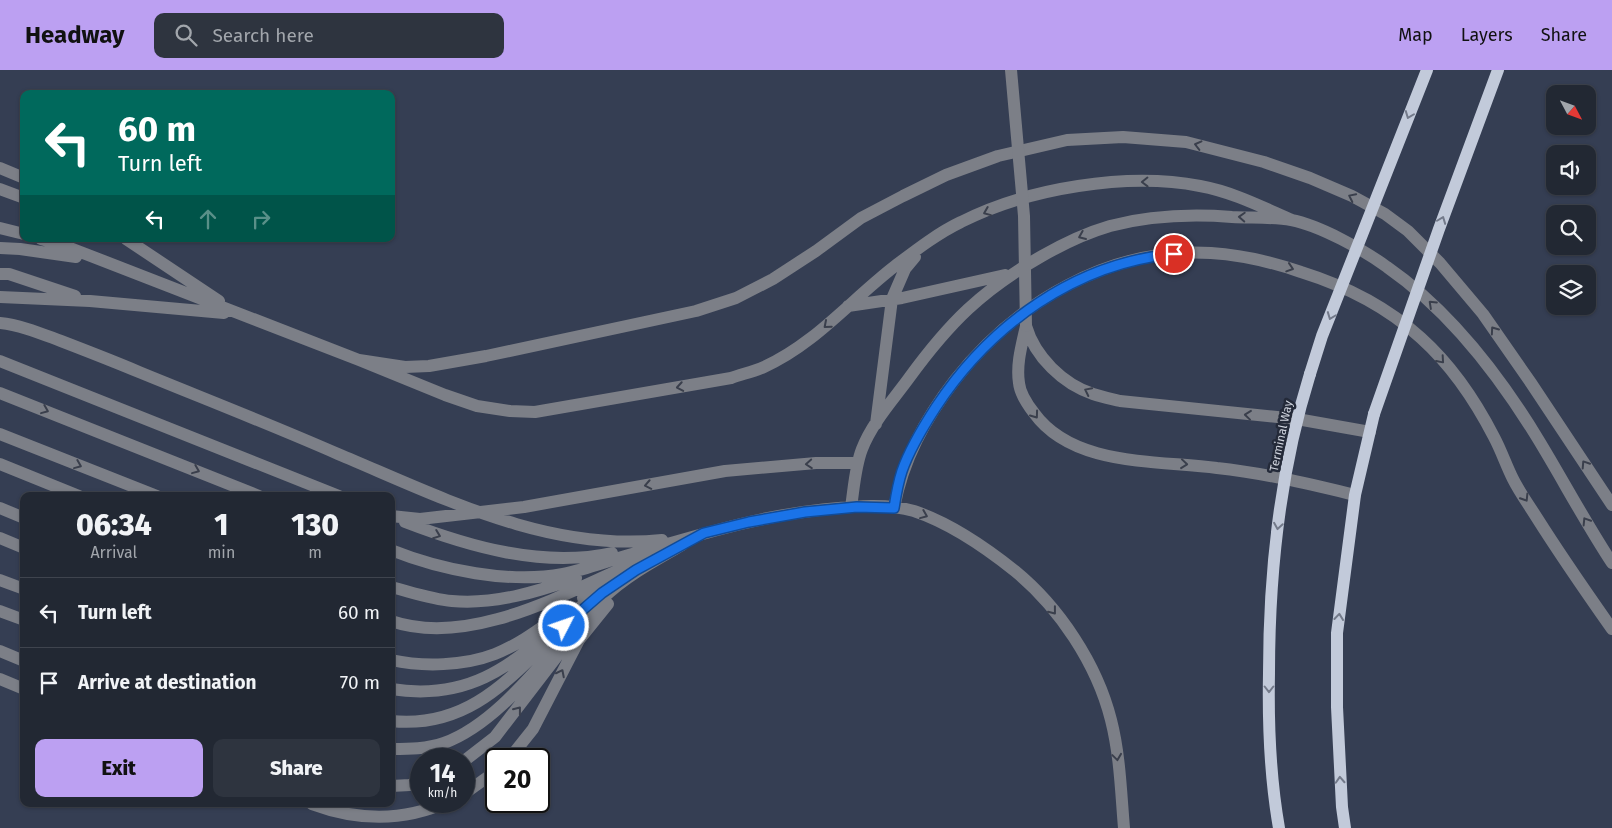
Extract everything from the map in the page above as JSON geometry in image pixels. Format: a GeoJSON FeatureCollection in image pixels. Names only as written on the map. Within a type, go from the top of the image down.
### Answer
{"type":"FeatureCollection","features":[{"type":"Feature","properties":{"kind":"main road","name":"Terminal Way"},"geometry":{"type":"LineString","coordinates":[[1279,828],[1275,805],[1268,718],[1269,626],[1277,535],[1297,420],[1322,336],[1427,70]]}},
{"type":"Feature","properties":{"kind":"main road"},"geometry":{"type":"LineString","coordinates":[[1346,828],[1342,807],[1337,707],[1337,633],[1355,495],[1374,414],[1438,228],[1498,70]]}},
{"type":"Feature","properties":{"kind":"lane"},"geometry":{"type":"LineString","coordinates":[[1011,70],[1024,216],[1026,326],[1018,370],[1019,384],[1023,397],[1042,424],[1073,446],[1122,458],[1182,463],[1286,478],[1355,495]]}},
{"type":"Feature","properties":{"kind":"lane"},"geometry":{"type":"LineString","coordinates":[[358,360],[405,367],[429,366],[486,356],[696,311],[736,298],[773,279],[862,218],[903,196],[946,175],[998,156],[1067,140],[1124,137],[1186,142],[1264,162],[1310,178],[1352,196],[1385,214],[1408,231],[1440,263],[1483,314],[1532,382],[1612,505]]}},
{"type":"Feature","properties":{"kind":"lane"},"geometry":{"type":"LineString","coordinates":[[0,168],[20,176]]}},
{"type":"Feature","properties":{"kind":"lane"},"geometry":{"type":"LineString","coordinates":[[49,242],[477,406],[510,412],[553,410],[731,378],[763,368],[814,336],[894,267],[926,243],[961,222],[1002,206],[1050,190],[1112,183],[1161,182],[1200,186],[1236,195],[1292,220],[1326,232],[1387,266],[1432,303],[1467,341],[1537,437],[1571,498],[1612,563]]}},
{"type":"Feature","properties":{"kind":"lane"},"geometry":{"type":"LineString","coordinates":[[0,189],[20,196]]}},
{"type":"Feature","properties":{"kind":"lane"},"geometry":{"type":"LineString","coordinates":[[0,193],[20,197]]}},
{"type":"Feature","properties":{"kind":"lane"},"geometry":{"type":"LineString","coordinates":[[851,507],[858,463],[866,440],[876,425],[941,336],[980,296],[1012,273],[1055,248],[1111,226],[1211,215],[1292,220]]}},
{"type":"Feature","properties":{"kind":"lane"},"geometry":{"type":"LineString","coordinates":[[0,228],[20,233]]}},
{"type":"Feature","properties":{"kind":"lane"},"geometry":{"type":"LineString","coordinates":[[127,242],[140,248]]}},
{"type":"Feature","properties":{"kind":"lane"},"geometry":{"type":"LineString","coordinates":[[131,242],[239,315]]}},
{"type":"Feature","properties":{"kind":"lane"},"geometry":{"type":"LineString","coordinates":[[876,425],[892,299],[905,269],[926,243]]}},
{"type":"Feature","properties":{"kind":"lane"},"geometry":{"type":"LineString","coordinates":[[0,248],[62,254],[114,266]]}},
{"type":"Feature","properties":{"kind":"lane"},"geometry":{"type":"LineString","coordinates":[[894,508],[903,470],[924,426],[946,391],[991,339],[1014,320],[1071,283],[1100,270],[1133,260],[1188,252],[1249,258],[1275,263],[1310,274],[1352,292],[1390,312],[1424,341],[1460,382],[1478,409],[1495,437],[1513,480],[1612,628]]}},
{"type":"Feature","properties":{"kind":"lane"},"geometry":{"type":"LineString","coordinates":[[847,307],[1012,273]]}},
{"type":"Feature","properties":{"kind":"lane"},"geometry":{"type":"LineString","coordinates":[[0,274],[9,274],[90,301]]}},
{"type":"Feature","properties":{"kind":"lane"},"geometry":{"type":"LineString","coordinates":[[0,296],[90,301],[239,315]]}},
{"type":"Feature","properties":{"kind":"lane"},"geometry":{"type":"LineString","coordinates":[[0,323],[35,331],[98,355],[480,512],[545,532],[580,539],[631,542],[660,540],[704,533]]}},
{"type":"Feature","properties":{"kind":"lane"},"geometry":{"type":"LineString","coordinates":[[1026,326],[1031,341],[1040,355],[1066,380],[1092,394],[1120,401],[1297,420],[1370,432]]}},
{"type":"Feature","properties":{"kind":"lane"},"geometry":{"type":"LineString","coordinates":[[0,361],[329,492]]}},
{"type":"Feature","properties":{"kind":"lane"},"geometry":{"type":"LineString","coordinates":[[0,392],[250,492]]}},
{"type":"Feature","properties":{"kind":"lane"},"geometry":{"type":"LineString","coordinates":[[0,434],[147,492]]}},
{"type":"Feature","properties":{"kind":"lane"},"geometry":{"type":"LineString","coordinates":[[395,516],[420,519],[575,499],[725,471],[816,463],[858,463]]}},
{"type":"Feature","properties":{"kind":"lane"},"geometry":{"type":"LineString","coordinates":[[0,464],[69,492]]}},
{"type":"Feature","properties":{"kind":"lane"},"geometry":{"type":"LineString","coordinates":[[395,518],[449,539],[484,548],[552,557],[602,555],[758,520],[851,507],[894,508],[912,511],[930,518],[998,557],[1023,578],[1048,604],[1072,636],[1094,674],[1111,720],[1120,779],[1124,828]]}},
{"type":"Feature","properties":{"kind":"lane"},"geometry":{"type":"LineString","coordinates":[[0,508],[20,516]]}},
{"type":"Feature","properties":{"kind":"lane"},"geometry":{"type":"LineString","coordinates":[[475,752],[495,737],[518,710],[570,639],[600,604],[636,574],[704,533]]}},
{"type":"Feature","properties":{"kind":"lane"},"geometry":{"type":"LineString","coordinates":[[395,551],[440,567],[522,577],[563,574],[704,533]]}},
{"type":"Feature","properties":{"kind":"lane"},"geometry":{"type":"LineString","coordinates":[[395,588],[427,597],[452,601],[480,601],[518,595],[571,580],[704,533]]}},
{"type":"Feature","properties":{"kind":"lane"},"geometry":{"type":"LineString","coordinates":[[395,622],[425,628],[450,629],[476,625],[524,610],[704,533]]}},
{"type":"Feature","properties":{"kind":"lane"},"geometry":{"type":"LineString","coordinates":[[395,660],[424,664],[466,662],[495,654],[534,632],[623,572],[704,533]]}},
{"type":"Feature","properties":{"kind":"lane"},"geometry":{"type":"LineString","coordinates":[[395,689],[439,690],[471,684],[495,673],[627,573],[704,533]]}},
{"type":"Feature","properties":{"kind":"lane"},"geometry":{"type":"LineString","coordinates":[[395,722],[406,723],[435,720],[457,713],[486,698],[602,593],[636,570],[704,533]]}},
{"type":"Feature","properties":{"kind":"lane"},"geometry":{"type":"LineString","coordinates":[[395,749],[419,748],[444,743],[482,722],[511,696],[575,625],[618,584],[704,533]]}},
{"type":"Feature","properties":{"kind":"lane"},"geometry":{"type":"LineString","coordinates":[[0,538],[20,546]]}},
{"type":"Feature","properties":{"kind":"lane"},"geometry":{"type":"LineString","coordinates":[[518,748],[533,729],[579,640],[598,614],[626,586],[679,547]]}},
{"type":"Feature","properties":{"kind":"lane"},"geometry":{"type":"LineString","coordinates":[[0,580],[20,588]]}},
{"type":"Feature","properties":{"kind":"lane"},"geometry":{"type":"LineString","coordinates":[[0,611],[20,618]]}},
{"type":"Feature","properties":{"kind":"lane"},"geometry":{"type":"LineString","coordinates":[[0,651],[20,659]]}},
{"type":"Feature","properties":{"kind":"lane"},"geometry":{"type":"LineString","coordinates":[[0,679],[20,687]]}},
{"type":"Feature","properties":{"kind":"lane"},"geometry":{"type":"LineString","coordinates":[[395,786],[410,785]]}},
{"type":"Feature","properties":{"kind":"lane"},"geometry":{"type":"LineString","coordinates":[[322,807],[345,814],[375,818],[414,813]]}},
{"type":"Feature","properties":{"kind":"shaded area"},"geometry":{"type":"Polygon","coordinates":[[[0,70],[1612,70],[1612,828],[0,828],[0,70]]]}},
{"type":"Feature","properties":{"kind":"route"},"geometry":{"type":"LineString","coordinates":[[564,626],[602,593],[636,570],[704,533],[749,522],[805,512],[857,507],[894,508],[903,470],[924,426],[946,391],[991,339],[1014,320],[1071,283],[1100,270],[1133,260],[1174,254]]}}]}
